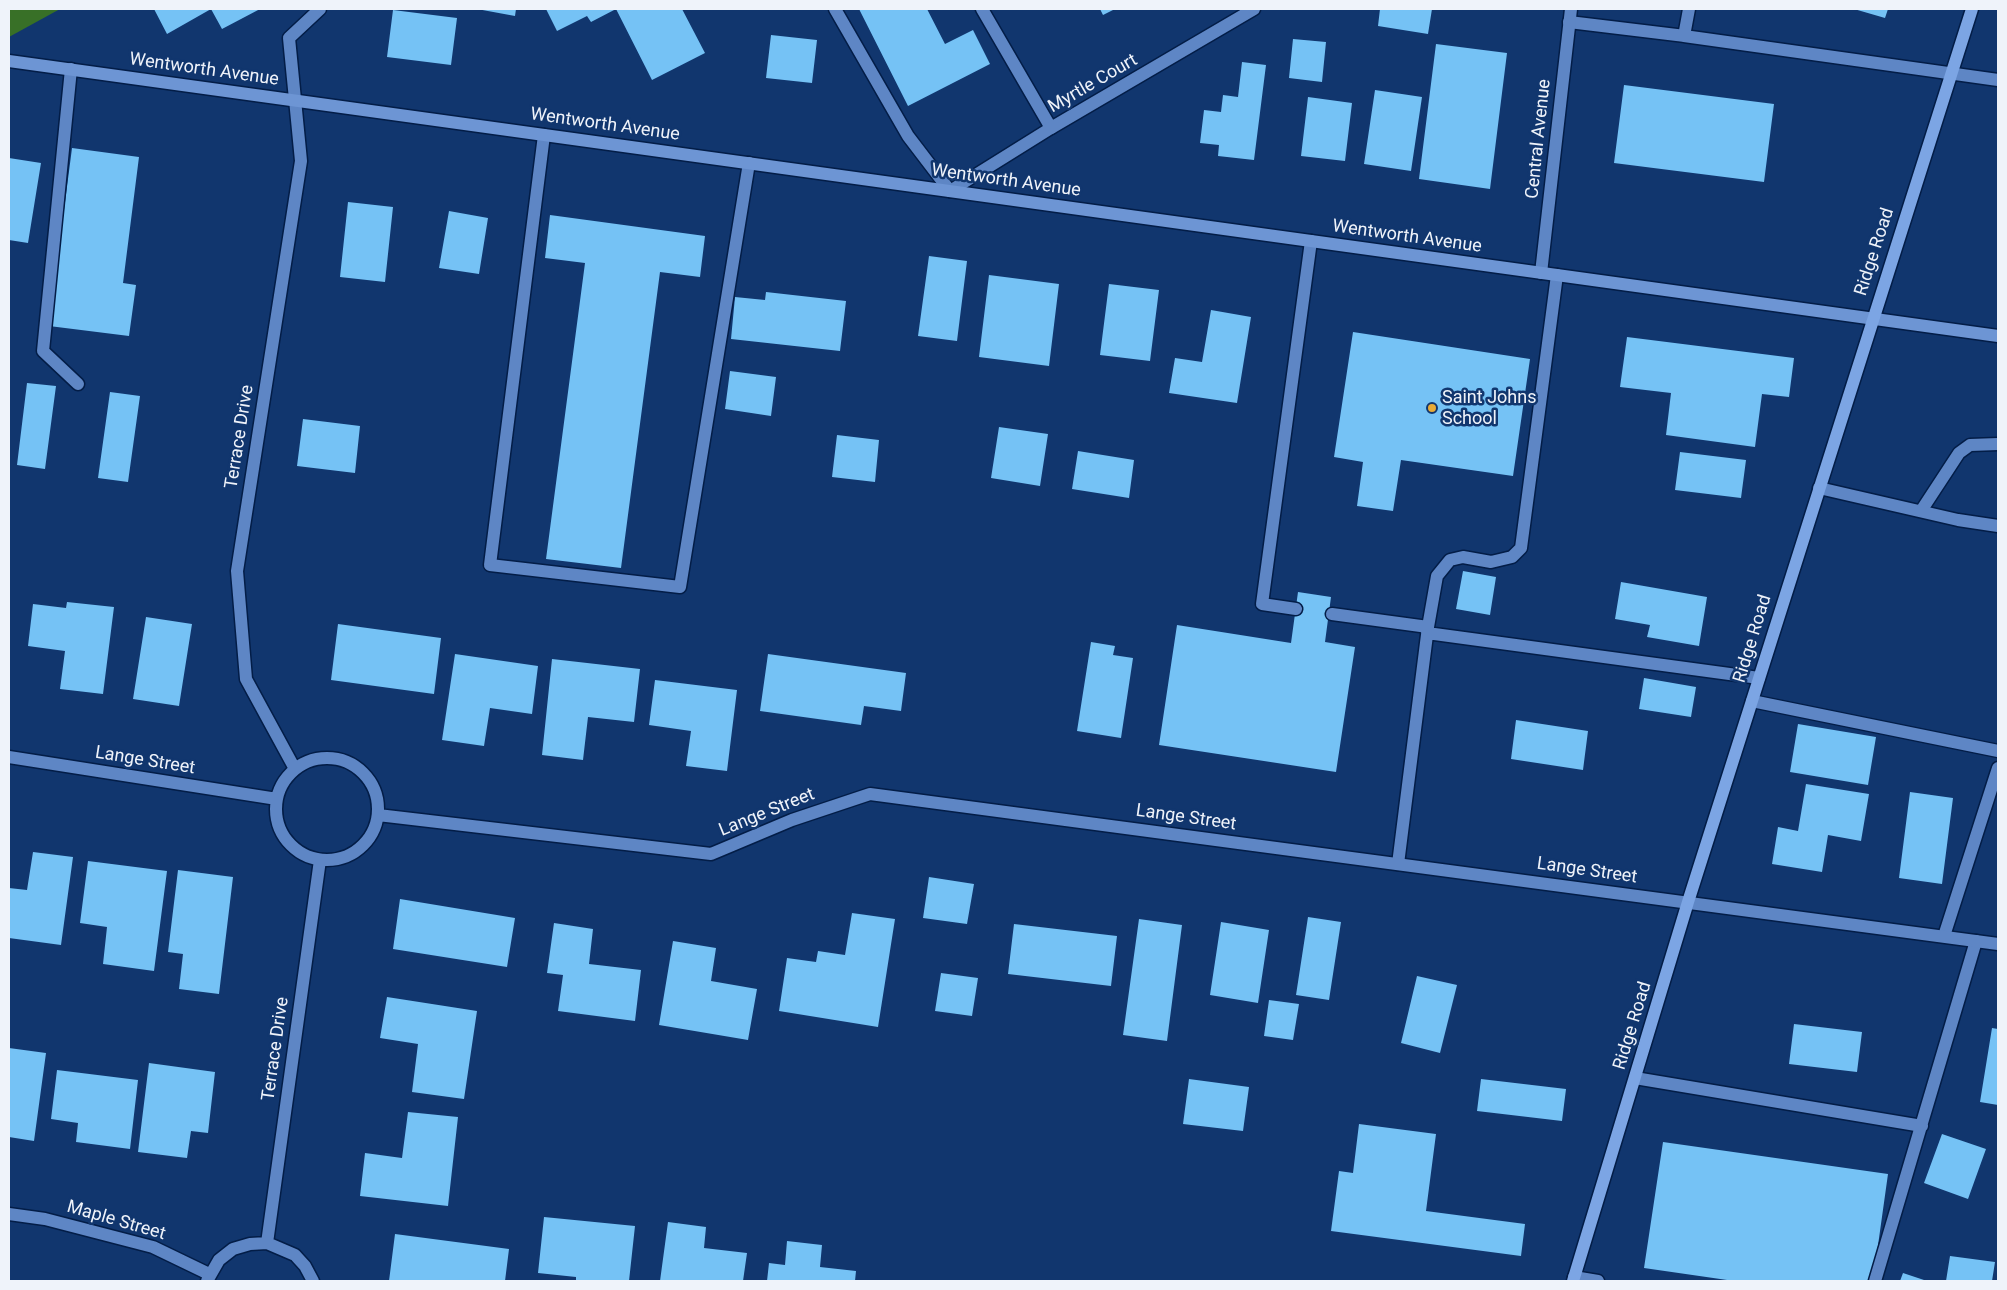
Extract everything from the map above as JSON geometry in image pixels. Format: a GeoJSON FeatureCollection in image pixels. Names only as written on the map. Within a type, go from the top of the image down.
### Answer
{"type":"FeatureCollection","features":[{"type":"Feature","properties":{"kind":"main road","name":"Ridge Road"},"geometry":{"type":"LineString","coordinates":[[1573,1279],[1688,902],[1972,9]]}},
{"type":"Feature","properties":{"kind":"street","name":"Terrace Drive"},"geometry":{"type":"LineString","coordinates":[[295,768],[246,679],[237,571],[301,161],[289,38],[320,9]]}},
{"type":"Feature","properties":{"kind":"street"},"geometry":{"type":"LineString","coordinates":[[835,9],[908,136],[950,191]]}},
{"type":"Feature","properties":{"kind":"street"},"geometry":{"type":"LineString","coordinates":[[982,9],[1051,128]]}},
{"type":"Feature","properties":{"kind":"street","name":"Central Avenue"},"geometry":{"type":"LineString","coordinates":[[1541,273],[1571,9]]}},
{"type":"Feature","properties":{"kind":"street"},"geometry":{"type":"LineString","coordinates":[[1685,36],[1689,9]]}},
{"type":"Feature","properties":{"kind":"street","name":"Myrtle Court"},"geometry":{"type":"LineString","coordinates":[[950,191],[1248,10]]}},
{"type":"Feature","properties":{"kind":"street"},"geometry":{"type":"LineString","coordinates":[[1569,22],[1952,72],[1998,80]]}},
{"type":"Feature","properties":{"kind":"street","name":"Wentworth Avenue"},"geometry":{"type":"LineString","coordinates":[[9,61],[1998,336]]}},
{"type":"Feature","properties":{"kind":"street"},"geometry":{"type":"LineString","coordinates":[[71,69],[42,350],[78,384]]}},
{"type":"Feature","properties":{"kind":"street"},"geometry":{"type":"LineString","coordinates":[[544,135],[490,564],[680,587],[749,163]]}},
{"type":"Feature","properties":{"kind":"street"},"geometry":{"type":"LineString","coordinates":[[1296,609],[1262,604],[1311,241]]}},
{"type":"Feature","properties":{"kind":"street"},"geometry":{"type":"LineString","coordinates":[[1398,864],[1428,630],[1437,576],[1450,560],[1462,557],[1491,562],[1512,557],[1521,548],[1557,275]]}},
{"type":"Feature","properties":{"kind":"street"},"geometry":{"type":"LineString","coordinates":[[1921,512],[1959,453],[1970,444],[1998,444]]}},
{"type":"Feature","properties":{"kind":"street"},"geometry":{"type":"LineString","coordinates":[[1819,488],[1921,512],[1998,526]]}},
{"type":"Feature","properties":{"kind":"street"},"geometry":{"type":"LineString","coordinates":[[1332,614],[1428,630],[1760,678]]}},
{"type":"Feature","properties":{"kind":"street"},"geometry":{"type":"LineString","coordinates":[[1752,701],[1998,751]]}},
{"type":"Feature","properties":{"kind":"street","name":"Lange Street"},"geometry":{"type":"LineString","coordinates":[[9,757],[277,799]]}},
{"type":"Feature","properties":{"kind":"street"},"geometry":{"type":"LineString","coordinates":[[327,757],[345,760],[360,769],[372,782],[378,799],[378,816],[369,838],[352,854],[336,860],[320,860],[291,846],[281,832],[276,817],[277,799],[283,782],[295,768],[310,760],[327,757]]}},
{"type":"Feature","properties":{"kind":"street"},"geometry":{"type":"LineString","coordinates":[[1944,936],[1998,768]]}},
{"type":"Feature","properties":{"kind":"street","name":"Lange Street"},"geometry":{"type":"LineString","coordinates":[[378,816],[711,854],[792,820],[870,794],[1998,944]]}},
{"type":"Feature","properties":{"kind":"street","name":"Terrace Drive"},"geometry":{"type":"LineString","coordinates":[[268,1243],[320,860]]}},
{"type":"Feature","properties":{"kind":"street"},"geometry":{"type":"LineString","coordinates":[[1875,1281],[1976,941]]}},
{"type":"Feature","properties":{"kind":"street"},"geometry":{"type":"LineString","coordinates":[[1635,1078],[1922,1126]]}},
{"type":"Feature","properties":{"kind":"street","name":"Maple Street"},"geometry":{"type":"LineString","coordinates":[[9,1214],[45,1219],[153,1247],[208,1278]]}},
{"type":"Feature","properties":{"kind":"street"},"geometry":{"type":"LineString","coordinates":[[208,1278],[219,1260],[234,1249],[250,1244],[268,1243],[295,1255],[306,1266],[313,1281]]}},
{"type":"Feature","properties":{"kind":"street"},"geometry":{"type":"LineString","coordinates":[[1573,1279],[1598,1281]]}},
{"type":"Feature","properties":{"kind":"green space"},"geometry":{"type":"Polygon","coordinates":[[[9,9],[60,9],[9,37],[9,9]]]}},
{"type":"Feature","properties":{"kind":"building"},"geometry":{"type":"Polygon","coordinates":[[[154,9],[211,9],[167,34],[154,9]]]}},
{"type":"Feature","properties":{"kind":"building"},"geometry":{"type":"Polygon","coordinates":[[[211,9],[260,9],[222,29],[211,9]]]}},
{"type":"Feature","properties":{"kind":"building"},"geometry":{"type":"Polygon","coordinates":[[[477,9],[516,9],[515,16],[477,9]]]}},
{"type":"Feature","properties":{"kind":"building"},"geometry":{"type":"Polygon","coordinates":[[[546,9],[616,9],[591,22],[587,16],[557,31],[546,9]]]}},
{"type":"Feature","properties":{"kind":"building"},"geometry":{"type":"Polygon","coordinates":[[[616,9],[682,9],[705,53],[652,80],[616,9]]]}},
{"type":"Feature","properties":{"kind":"building"},"geometry":{"type":"Polygon","coordinates":[[[859,9],[927,9],[945,44],[973,30],[990,64],[908,106],[859,9]]]}},
{"type":"Feature","properties":{"kind":"building"},"geometry":{"type":"Polygon","coordinates":[[[1100,9],[1115,9],[1103,15],[1100,9]]]}},
{"type":"Feature","properties":{"kind":"building"},"geometry":{"type":"Polygon","coordinates":[[[1380,9],[1432,9],[1428,34],[1378,26],[1380,9]]]}},
{"type":"Feature","properties":{"kind":"building"},"geometry":{"type":"Polygon","coordinates":[[[1854,9],[1888,9],[1885,18],[1854,9]]]}},
{"type":"Feature","properties":{"kind":"building"},"geometry":{"type":"Polygon","coordinates":[[[393,10],[457,18],[451,65],[387,57],[393,10]]]}},
{"type":"Feature","properties":{"kind":"building"},"geometry":{"type":"Polygon","coordinates":[[[771,35],[817,40],[812,83],[766,78],[771,35]]]}},
{"type":"Feature","properties":{"kind":"building"},"geometry":{"type":"Polygon","coordinates":[[[1293,39],[1326,42],[1322,82],[1289,78],[1293,39]]]}},
{"type":"Feature","properties":{"kind":"building"},"geometry":{"type":"Polygon","coordinates":[[[1436,44],[1507,53],[1490,189],[1419,179],[1436,44]]]}},
{"type":"Feature","properties":{"kind":"building"},"geometry":{"type":"Polygon","coordinates":[[[1242,62],[1266,65],[1254,160],[1218,156],[1219,145],[1200,143],[1204,110],[1221,112],[1223,95],[1238,97],[1242,62]]]}},
{"type":"Feature","properties":{"kind":"building"},"geometry":{"type":"Polygon","coordinates":[[[1624,85],[1774,104],[1764,182],[1614,163],[1624,85]]]}},
{"type":"Feature","properties":{"kind":"building"},"geometry":{"type":"Polygon","coordinates":[[[1375,90],[1422,97],[1411,171],[1364,164],[1375,90]]]}},
{"type":"Feature","properties":{"kind":"building"},"geometry":{"type":"Polygon","coordinates":[[[1308,97],[1352,103],[1345,161],[1301,156],[1308,97]]]}},
{"type":"Feature","properties":{"kind":"building"},"geometry":{"type":"Polygon","coordinates":[[[72,148],[139,157],[123,283],[136,285],[129,336],[49,326],[72,148]]]}},
{"type":"Feature","properties":{"kind":"building"},"geometry":{"type":"Polygon","coordinates":[[[9,158],[41,163],[28,243],[9,240],[9,158]]]}},
{"type":"Feature","properties":{"kind":"building"},"geometry":{"type":"Polygon","coordinates":[[[348,202],[393,207],[385,282],[340,277],[348,202]]]}},
{"type":"Feature","properties":{"kind":"building"},"geometry":{"type":"Polygon","coordinates":[[[449,211],[488,218],[479,274],[439,268],[449,211]]]}},
{"type":"Feature","properties":{"kind":"building"},"geometry":{"type":"Polygon","coordinates":[[[550,215],[705,236],[700,277],[660,272],[621,568],[546,559],[585,263],[545,258],[550,215]]]}},
{"type":"Feature","properties":{"kind":"building"},"geometry":{"type":"Polygon","coordinates":[[[929,256],[967,261],[957,341],[918,336],[929,256]]]}},
{"type":"Feature","properties":{"kind":"building"},"geometry":{"type":"Polygon","coordinates":[[[989,275],[1059,284],[1049,366],[979,357],[989,275]]]}},
{"type":"Feature","properties":{"kind":"building"},"geometry":{"type":"Polygon","coordinates":[[[1109,284],[1159,290],[1150,361],[1100,355],[1109,284]]]}},
{"type":"Feature","properties":{"kind":"building"},"geometry":{"type":"Polygon","coordinates":[[[766,292],[846,301],[840,351],[731,339],[735,297],[765,300],[766,292]]]}},
{"type":"Feature","properties":{"kind":"building"},"geometry":{"type":"Polygon","coordinates":[[[1211,310],[1251,317],[1237,403],[1169,393],[1175,358],[1202,362],[1211,310]]]}},
{"type":"Feature","properties":{"kind":"building","name":"Saint Johns School"},"geometry":{"type":"Polygon","coordinates":[[[1353,332],[1530,359],[1513,476],[1401,460],[1393,511],[1357,506],[1363,462],[1334,457],[1353,332]]]}},
{"type":"Feature","properties":{"kind":"building"},"geometry":{"type":"Polygon","coordinates":[[[1627,337],[1794,358],[1789,397],[1762,394],[1755,447],[1666,435],[1671,393],[1620,387],[1627,337]]]}},
{"type":"Feature","properties":{"kind":"building"},"geometry":{"type":"Polygon","coordinates":[[[730,371],[776,377],[771,416],[725,409],[730,371]]]}},
{"type":"Feature","properties":{"kind":"building"},"geometry":{"type":"Polygon","coordinates":[[[27,383],[56,386],[45,469],[17,465],[27,383]]]}},
{"type":"Feature","properties":{"kind":"building"},"geometry":{"type":"Polygon","coordinates":[[[110,392],[140,396],[128,482],[98,478],[110,392]]]}},
{"type":"Feature","properties":{"kind":"building"},"geometry":{"type":"Polygon","coordinates":[[[303,419],[360,426],[355,473],[297,466],[303,419]]]}},
{"type":"Feature","properties":{"kind":"building"},"geometry":{"type":"Polygon","coordinates":[[[999,427],[1048,434],[1040,486],[991,478],[999,427]]]}},
{"type":"Feature","properties":{"kind":"building"},"geometry":{"type":"Polygon","coordinates":[[[837,435],[879,440],[875,482],[832,477],[837,435]]]}},
{"type":"Feature","properties":{"kind":"building"},"geometry":{"type":"Polygon","coordinates":[[[1078,451],[1134,460],[1129,498],[1072,489],[1078,451]]]}},
{"type":"Feature","properties":{"kind":"building"},"geometry":{"type":"Polygon","coordinates":[[[1680,452],[1746,460],[1741,498],[1675,490],[1680,452]]]}},
{"type":"Feature","properties":{"kind":"building"},"geometry":{"type":"Polygon","coordinates":[[[1463,571],[1496,577],[1490,615],[1456,609],[1463,571]]]}},
{"type":"Feature","properties":{"kind":"building"},"geometry":{"type":"Polygon","coordinates":[[[1621,582],[1707,597],[1699,646],[1647,637],[1650,625],[1615,619],[1621,582]]]}},
{"type":"Feature","properties":{"kind":"building"},"geometry":{"type":"Polygon","coordinates":[[[1298,592],[1331,597],[1325,642],[1355,647],[1336,772],[1159,745],[1177,625],[1291,643],[1298,592]]]}},
{"type":"Feature","properties":{"kind":"building"},"geometry":{"type":"Polygon","coordinates":[[[67,602],[114,607],[103,694],[60,689],[65,651],[28,646],[33,604],[66,608],[67,602]]]}},
{"type":"Feature","properties":{"kind":"building"},"geometry":{"type":"Polygon","coordinates":[[[146,617],[192,624],[179,706],[133,699],[146,617]]]}},
{"type":"Feature","properties":{"kind":"building"},"geometry":{"type":"Polygon","coordinates":[[[338,624],[441,638],[434,694],[331,680],[338,624]]]}},
{"type":"Feature","properties":{"kind":"building"},"geometry":{"type":"Polygon","coordinates":[[[1091,642],[1115,646],[1113,655],[1133,658],[1121,738],[1077,731],[1091,642]]]}},
{"type":"Feature","properties":{"kind":"building"},"geometry":{"type":"Polygon","coordinates":[[[455,654],[538,666],[532,714],[490,708],[484,746],[442,740],[455,654]]]}},
{"type":"Feature","properties":{"kind":"building"},"geometry":{"type":"Polygon","coordinates":[[[768,654],[906,673],[901,711],[864,706],[861,725],[760,711],[768,654]]]}},
{"type":"Feature","properties":{"kind":"building"},"geometry":{"type":"Polygon","coordinates":[[[552,659],[640,669],[634,722],[588,717],[583,760],[542,755],[552,659]]]}},
{"type":"Feature","properties":{"kind":"building"},"geometry":{"type":"Polygon","coordinates":[[[1644,678],[1696,687],[1691,717],[1639,709],[1644,678]]]}},
{"type":"Feature","properties":{"kind":"building"},"geometry":{"type":"Polygon","coordinates":[[[655,680],[737,690],[727,771],[686,766],[691,731],[649,725],[655,680]]]}},
{"type":"Feature","properties":{"kind":"building"},"geometry":{"type":"Polygon","coordinates":[[[1516,720],[1588,731],[1583,770],[1511,759],[1516,720]]]}},
{"type":"Feature","properties":{"kind":"building"},"geometry":{"type":"Polygon","coordinates":[[[1798,724],[1876,737],[1868,785],[1790,772],[1798,724]]]}},
{"type":"Feature","properties":{"kind":"building"},"geometry":{"type":"Polygon","coordinates":[[[1806,784],[1869,794],[1861,841],[1828,835],[1822,872],[1772,864],[1778,827],[1798,831],[1806,784]]]}},
{"type":"Feature","properties":{"kind":"building"},"geometry":{"type":"Polygon","coordinates":[[[1910,792],[1953,798],[1942,884],[1899,878],[1910,792]]]}},
{"type":"Feature","properties":{"kind":"building"},"geometry":{"type":"Polygon","coordinates":[[[33,852],[73,857],[61,945],[9,938],[9,888],[27,890],[33,852]]]}},
{"type":"Feature","properties":{"kind":"building"},"geometry":{"type":"Polygon","coordinates":[[[88,861],[167,871],[154,971],[103,964],[107,927],[80,923],[88,861]]]}},
{"type":"Feature","properties":{"kind":"building"},"geometry":{"type":"Polygon","coordinates":[[[178,870],[233,877],[219,994],[179,989],[183,954],[168,952],[178,870]]]}},
{"type":"Feature","properties":{"kind":"building"},"geometry":{"type":"Polygon","coordinates":[[[929,877],[974,884],[967,924],[923,918],[929,877]]]}},
{"type":"Feature","properties":{"kind":"building"},"geometry":{"type":"Polygon","coordinates":[[[400,899],[515,918],[507,967],[393,949],[400,899]]]}},
{"type":"Feature","properties":{"kind":"building"},"geometry":{"type":"Polygon","coordinates":[[[852,913],[895,919],[878,1027],[779,1011],[787,958],[816,962],[818,951],[845,955],[852,913]]]}},
{"type":"Feature","properties":{"kind":"building"},"geometry":{"type":"Polygon","coordinates":[[[1308,917],[1341,922],[1329,1000],[1296,995],[1308,917]]]}},
{"type":"Feature","properties":{"kind":"building"},"geometry":{"type":"Polygon","coordinates":[[[1139,919],[1182,925],[1167,1041],[1123,1035],[1139,919]]]}},
{"type":"Feature","properties":{"kind":"building"},"geometry":{"type":"Polygon","coordinates":[[[1221,922],[1269,930],[1258,1003],[1210,995],[1221,922]]]}},
{"type":"Feature","properties":{"kind":"building"},"geometry":{"type":"Polygon","coordinates":[[[554,923],[593,929],[589,964],[641,970],[635,1021],[558,1011],[563,975],[547,973],[554,923]]]}},
{"type":"Feature","properties":{"kind":"building"},"geometry":{"type":"Polygon","coordinates":[[[1014,924],[1117,936],[1111,986],[1008,974],[1014,924]]]}},
{"type":"Feature","properties":{"kind":"building"},"geometry":{"type":"Polygon","coordinates":[[[673,941],[716,948],[711,981],[757,989],[748,1040],[659,1025],[673,941]]]}},
{"type":"Feature","properties":{"kind":"building"},"geometry":{"type":"Polygon","coordinates":[[[941,973],[978,978],[972,1016],[935,1011],[941,973]]]}},
{"type":"Feature","properties":{"kind":"building"},"geometry":{"type":"Polygon","coordinates":[[[1417,976],[1457,985],[1440,1053],[1401,1043],[1417,976]]]}},
{"type":"Feature","properties":{"kind":"building"},"geometry":{"type":"Polygon","coordinates":[[[387,997],[477,1011],[464,1099],[412,1092],[418,1044],[380,1038],[387,997]]]}},
{"type":"Feature","properties":{"kind":"building"},"geometry":{"type":"Polygon","coordinates":[[[1269,1000],[1299,1004],[1293,1040],[1264,1036],[1269,1000]]]}},
{"type":"Feature","properties":{"kind":"building"},"geometry":{"type":"Polygon","coordinates":[[[1794,1024],[1862,1032],[1857,1072],[1789,1064],[1794,1024]]]}},
{"type":"Feature","properties":{"kind":"building"},"geometry":{"type":"Polygon","coordinates":[[[1992,1028],[1998,1029],[1998,1105],[1980,1102],[1992,1028]]]}},
{"type":"Feature","properties":{"kind":"building"},"geometry":{"type":"Polygon","coordinates":[[[9,1048],[46,1053],[34,1141],[9,1137],[9,1048]]]}},
{"type":"Feature","properties":{"kind":"building"},"geometry":{"type":"Polygon","coordinates":[[[149,1063],[215,1072],[208,1133],[191,1131],[187,1158],[138,1152],[149,1063]]]}},
{"type":"Feature","properties":{"kind":"building"},"geometry":{"type":"Polygon","coordinates":[[[57,1070],[138,1080],[130,1149],[76,1142],[78,1123],[51,1119],[57,1070]]]}},
{"type":"Feature","properties":{"kind":"building"},"geometry":{"type":"Polygon","coordinates":[[[1189,1079],[1249,1087],[1243,1131],[1183,1124],[1189,1079]]]}},
{"type":"Feature","properties":{"kind":"building"},"geometry":{"type":"Polygon","coordinates":[[[1481,1079],[1566,1089],[1562,1121],[1477,1111],[1481,1079]]]}},
{"type":"Feature","properties":{"kind":"building"},"geometry":{"type":"Polygon","coordinates":[[[408,1112],[458,1117],[448,1206],[360,1196],[365,1153],[402,1158],[408,1112]]]}},
{"type":"Feature","properties":{"kind":"building"},"geometry":{"type":"Polygon","coordinates":[[[1359,1124],[1436,1134],[1426,1211],[1525,1224],[1521,1256],[1331,1231],[1339,1171],[1353,1173],[1359,1124]]]}},
{"type":"Feature","properties":{"kind":"building"},"geometry":{"type":"Polygon","coordinates":[[[1942,1134],[1986,1149],[1968,1199],[1924,1183],[1942,1134]]]}},
{"type":"Feature","properties":{"kind":"building"},"geometry":{"type":"Polygon","coordinates":[[[1663,1142],[1888,1174],[1873,1281],[1734,1281],[1644,1268],[1663,1142]]]}},
{"type":"Feature","properties":{"kind":"building"},"geometry":{"type":"Polygon","coordinates":[[[544,1217],[635,1226],[629,1281],[576,1281],[576,1277],[538,1273],[544,1217]]]}},
{"type":"Feature","properties":{"kind":"building"},"geometry":{"type":"Polygon","coordinates":[[[668,1222],[706,1227],[704,1248],[747,1253],[743,1281],[660,1281],[668,1222]]]}},
{"type":"Feature","properties":{"kind":"building"},"geometry":{"type":"Polygon","coordinates":[[[395,1234],[509,1249],[505,1281],[389,1281],[395,1234]]]}},
{"type":"Feature","properties":{"kind":"building"},"geometry":{"type":"Polygon","coordinates":[[[787,1241],[822,1245],[820,1267],[856,1271],[855,1281],[767,1281],[769,1263],[785,1265],[787,1241]]]}},
{"type":"Feature","properties":{"kind":"building"},"geometry":{"type":"Polygon","coordinates":[[[1950,1256],[1995,1262],[1992,1281],[1946,1281],[1950,1256]]]}},
{"type":"Feature","properties":{"kind":"building"},"geometry":{"type":"Polygon","coordinates":[[[1903,1273],[1927,1281],[1900,1281],[1903,1273]]]}},
{"type":"Feature","properties":{"kind":"place","name":"Saint Johns School"},"geometry":{"type":"Point","coordinates":[1432,408]}}]}
